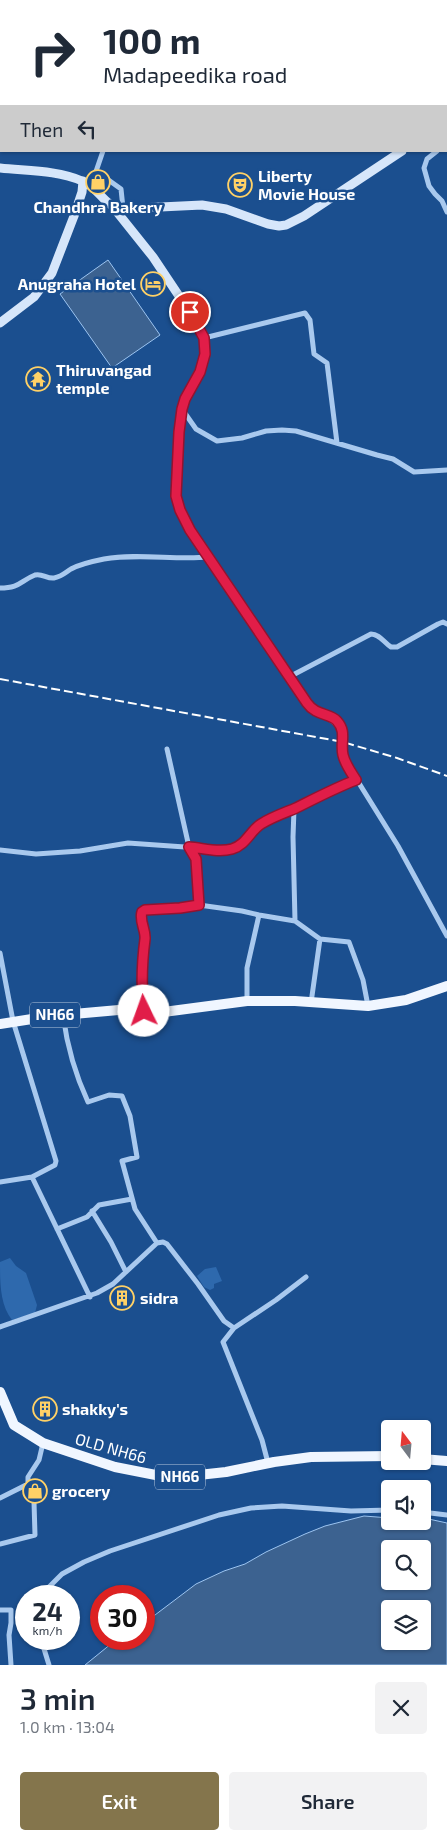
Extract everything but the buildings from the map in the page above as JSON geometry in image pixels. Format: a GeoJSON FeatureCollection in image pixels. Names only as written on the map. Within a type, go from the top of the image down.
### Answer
{"type":"FeatureCollection","features":[{"type":"Feature","properties":{"kind":"main road"},"geometry":{"type":"LineString","coordinates":[[144,1011],[156,1013],[247,1001],[368,1006],[406,1000],[447,986]]}},
{"type":"Feature","properties":{"kind":"main road","name":"NH66"},"geometry":{"type":"LineString","coordinates":[[0,1024],[63,1014],[77,1018],[110,1010],[130,1009],[144,1011]]}},
{"type":"Feature","properties":{"kind":"main road","name":"OLD NH66"},"geometry":{"type":"LineString","coordinates":[[0,1392],[14,1425],[43,1443],[115,1467],[171,1478],[226,1472],[268,1463],[311,1457],[381,1456]]}},
{"type":"Feature","properties":{"kind":"main road"},"geometry":{"type":"LineString","coordinates":[[431,1460],[447,1461]]}},
{"type":"Feature","properties":{"kind":"street"},"geometry":{"type":"LineString","coordinates":[[118,0],[126,0]]}},
{"type":"Feature","properties":{"kind":"street"},"geometry":{"type":"LineString","coordinates":[[0,323],[34,297],[52,273],[82,192],[96,171],[103,152]]}},
{"type":"Feature","properties":{"kind":"street"},"geometry":{"type":"LineString","coordinates":[[113,207],[202,205],[226,209],[279,226],[304,216],[400,152]]}},
{"type":"Feature","properties":{"kind":"street"},"geometry":{"type":"LineString","coordinates":[[436,152],[427,159],[424,168],[429,186],[434,194],[442,200],[447,212]]}},
{"type":"Feature","properties":{"kind":"street"},"geometry":{"type":"LineString","coordinates":[[0,168],[58,174],[87,183],[113,207],[153,256],[197,323],[204,338],[205,354],[200,372],[185,399],[182,409],[176,496],[180,510],[209,557],[310,707],[320,714],[336,720],[343,732],[342,754],[356,780],[398,846],[447,936]]}},
{"type":"Feature","properties":{"kind":"street"},"geometry":{"type":"LineString","coordinates":[[96,171],[121,188],[123,208]]}},
{"type":"Feature","properties":{"kind":"street"},"geometry":{"type":"LineString","coordinates":[[204,338],[305,313],[310,320],[314,354],[326,363],[337,443]]}},
{"type":"Feature","properties":{"kind":"street"},"geometry":{"type":"LineString","coordinates":[[182,409],[196,429],[217,441],[242,438],[266,431],[296,431],[393,459],[414,472],[447,470]]}},
{"type":"Feature","properties":{"kind":"street"},"geometry":{"type":"LineString","coordinates":[[0,588],[12,588],[41,574],[49,578],[55,578],[80,566],[126,555],[185,559],[209,557]]}},
{"type":"Feature","properties":{"kind":"street"},"geometry":{"type":"LineString","coordinates":[[289,678],[371,634],[380,637],[391,648],[397,648],[438,624],[443,622],[447,624]]}},
{"type":"Feature","properties":{"kind":"street"},"geometry":{"type":"LineString","coordinates":[[167,749],[189,847],[196,859],[199,905]]}},
{"type":"Feature","properties":{"kind":"street"},"geometry":{"type":"LineString","coordinates":[[0,850],[36,854],[80,851],[128,843],[220,851],[232,849],[243,842],[258,825],[336,787],[356,780]]}},
{"type":"Feature","properties":{"kind":"street"},"geometry":{"type":"LineString","coordinates":[[294,809],[295,921]]}},
{"type":"Feature","properties":{"kind":"street"},"geometry":{"type":"LineString","coordinates":[[144,1011],[142,996],[143,946],[146,937],[141,916],[142,912],[145,910],[199,905],[295,921],[320,939],[349,942],[363,980],[368,1006]]}},
{"type":"Feature","properties":{"kind":"street"},"geometry":{"type":"LineString","coordinates":[[247,1001],[247,968],[259,915]]}},
{"type":"Feature","properties":{"kind":"street"},"geometry":{"type":"LineString","coordinates":[[311,1003],[320,939]]}},
{"type":"Feature","properties":{"kind":"street"},"geometry":{"type":"LineString","coordinates":[[0,952],[13,1021],[56,1161],[50,1170],[32,1177],[0,1182]]}},
{"type":"Feature","properties":{"kind":"street"},"geometry":{"type":"LineString","coordinates":[[63,1014],[66,1041],[76,1078],[88,1102],[109,1095],[122,1096],[130,1116],[137,1157],[122,1161],[137,1213],[157,1243]]}},
{"type":"Feature","properties":{"kind":"street"},"geometry":{"type":"LineString","coordinates":[[32,1177],[90,1297]]}},
{"type":"Feature","properties":{"kind":"street"},"geometry":{"type":"LineString","coordinates":[[57,1229],[86,1217],[99,1205],[132,1199]]}},
{"type":"Feature","properties":{"kind":"street"},"geometry":{"type":"LineString","coordinates":[[92,1211],[112,1242],[126,1272]]}},
{"type":"Feature","properties":{"kind":"street"},"geometry":{"type":"LineString","coordinates":[[0,1327],[90,1297],[113,1284],[157,1243],[163,1242],[167,1244],[198,1284],[224,1321],[234,1328]]}},
{"type":"Feature","properties":{"kind":"street"},"geometry":{"type":"LineString","coordinates":[[268,1463],[262,1440],[223,1342],[234,1328],[306,1277]]}},
{"type":"Feature","properties":{"kind":"street"},"geometry":{"type":"LineString","coordinates":[[0,1544],[35,1534],[34,1502],[28,1484],[28,1477],[39,1460],[43,1443]]}},
{"type":"Feature","properties":{"kind":"street"},"geometry":{"type":"LineString","coordinates":[[0,1498],[28,1484]]}},
{"type":"Feature","properties":{"kind":"street"},"geometry":{"type":"LineString","coordinates":[[52,1585],[69,1570],[110,1551],[219,1516],[251,1508],[298,1506],[351,1511],[381,1510]]}},
{"type":"Feature","properties":{"kind":"street"},"geometry":{"type":"LineString","coordinates":[[431,1513],[447,1515]]}},
{"type":"Feature","properties":{"kind":"street"},"geometry":{"type":"LineString","coordinates":[[0,1610],[9,1609],[11,1613],[8,1635],[11,1665]]}},
{"type":"Feature","properties":{"kind":"street"},"geometry":{"type":"LineString","coordinates":[[44,1650],[49,1665]]}},
{"type":"Feature","properties":{"kind":"shaded area"},"geometry":{"type":"Polygon","coordinates":[[[108,260],[160,335],[112,368],[60,294],[108,260]]]}},
{"type":"Feature","properties":{"kind":"shaded area"},"geometry":{"type":"Polygon","coordinates":[[[10,1258],[16,1266],[26,1273],[37,1305],[35,1313],[12,1320],[3,1301],[0,1278],[0,1262],[10,1258]]]}},
{"type":"Feature","properties":{"kind":"shaded area"},"geometry":{"type":"Polygon","coordinates":[[[216,1267],[222,1281],[214,1284],[214,1288],[210,1290],[204,1287],[197,1276],[205,1269],[216,1267]]]}},
{"type":"Feature","properties":{"kind":"shaded area"},"geometry":{"type":"Polygon","coordinates":[[[364,1516],[381,1517],[381,1530],[431,1530],[431,1520],[447,1523],[447,1665],[85,1665],[103,1650],[155,1650],[155,1615],[196,1584],[245,1564],[325,1526],[364,1516]]]}},
{"type":"Feature","properties":{"kind":"railway"},"geometry":{"type":"LineString","coordinates":[[0,679],[343,742],[397,758],[447,776]]}},
{"type":"Feature","properties":{"kind":"place","name":"Chandhra Bakery"},"geometry":{"type":"Point","coordinates":[98,182]}},
{"type":"Feature","properties":{"kind":"place","name":"Liberty Movie House"},"geometry":{"type":"Point","coordinates":[240,185]}},
{"type":"Feature","properties":{"kind":"place","name":"Anugraha Hotel"},"geometry":{"type":"Point","coordinates":[153,284]}},
{"type":"Feature","properties":{"kind":"place","name":"Thiruvangad temple"},"geometry":{"type":"Point","coordinates":[38,379]}},
{"type":"Feature","properties":{"kind":"place","name":"sidra"},"geometry":{"type":"Point","coordinates":[122,1298]}},
{"type":"Feature","properties":{"kind":"place","name":"shakky's"},"geometry":{"type":"Point","coordinates":[45,1409]}},
{"type":"Feature","properties":{"kind":"place","name":"grocery"},"geometry":{"type":"Point","coordinates":[35,1491]}},
{"type":"Feature","properties":{"kind":"route"},"geometry":{"type":"LineString","coordinates":[[144,1011],[142,996],[143,946],[146,937],[141,916],[142,912],[145,910],[199,905],[196,859],[189,847],[220,851],[232,849],[247,839],[258,825],[336,787],[356,780],[342,754],[344,738],[340,726],[334,718],[320,714],[307,703],[190,530],[180,510],[176,496],[182,409],[185,399],[200,372],[205,354],[204,338],[190,312]]}}]}
